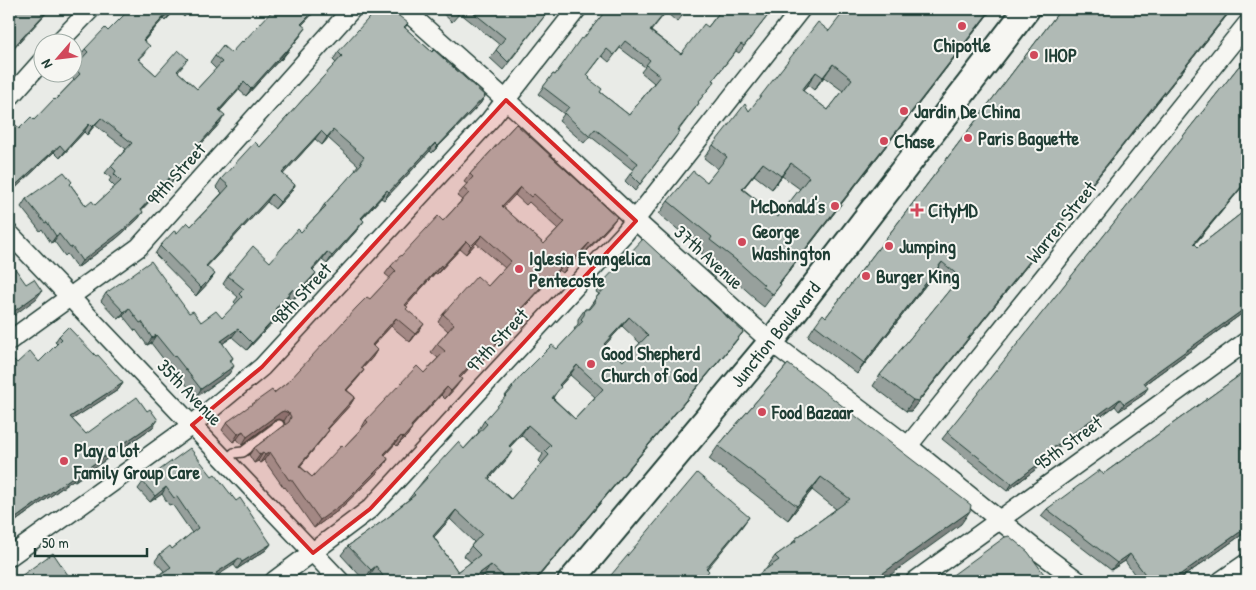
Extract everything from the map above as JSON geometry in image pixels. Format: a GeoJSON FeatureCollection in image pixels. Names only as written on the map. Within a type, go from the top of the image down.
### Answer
{"type":"FeatureCollection","features":[{"type":"Feature","properties":{"kind":"main road","name":"Junction Boulevard"},"geometry":{"type":"LineString","coordinates":[[571,581],[771,342],[1027,9]]}},
{"type":"Feature","properties":{"kind":"street"},"geometry":{"type":"LineString","coordinates":[[69,32],[91,9]]}},
{"type":"Feature","properties":{"kind":"street","name":"99th Street"},"geometry":{"type":"LineString","coordinates":[[9,341],[139,247],[352,9]]}},
{"type":"Feature","properties":{"kind":"street","name":"37th Avenue"},"geometry":{"type":"LineString","coordinates":[[404,9],[771,342],[908,446],[1034,548]]}},
{"type":"Feature","properties":{"kind":"street","name":"98th Street"},"geometry":{"type":"LineString","coordinates":[[9,557],[192,425],[262,367],[490,120],[577,9]]}},
{"type":"Feature","properties":{"kind":"street","name":"97th Street"},"geometry":{"type":"LineString","coordinates":[[274,581],[370,509],[636,221],[800,9]]}},
{"type":"Feature","properties":{"kind":"street","name":"Warren Street"},"geometry":{"type":"LineString","coordinates":[[908,446],[1247,24]]}},
{"type":"Feature","properties":{"kind":"street"},"geometry":{"type":"LineString","coordinates":[[9,98],[32,72]]}},
{"type":"Feature","properties":{"kind":"street","name":"35th Avenue"},"geometry":{"type":"LineString","coordinates":[[9,233],[340,581]]}},
{"type":"Feature","properties":{"kind":"street","name":"95th Street"},"geometry":{"type":"LineString","coordinates":[[915,581],[1247,341]]}},
{"type":"Feature","properties":{"kind":"street"},"geometry":{"type":"LineString","coordinates":[[1034,548],[1058,581]]}},
{"type":"Feature","properties":{"kind":"street"},"geometry":{"type":"LineString","coordinates":[[1034,548],[1078,581]]}},
{"type":"Feature","properties":{"kind":"street"},"geometry":{"type":"LineString","coordinates":[[1221,581],[1247,563]]}},
{"type":"Feature","properties":{"kind":"lane"},"geometry":{"type":"LineString","coordinates":[[225,461],[234,453],[243,452],[279,425]]}},
{"type":"Feature","properties":{"kind":"highlighted area"},"geometry":{"type":"Polygon","coordinates":[[[506,100],[636,221],[370,509],[313,553],[192,425],[262,367],[506,100]]]}},
{"type":"Feature","properties":{"kind":"building"},"geometry":{"type":"Polygon","coordinates":[[[9,9],[49,9],[9,52],[9,9]]]}},
{"type":"Feature","properties":{"kind":"building"},"geometry":{"type":"Polygon","coordinates":[[[130,9],[175,9],[170,14],[168,12],[143,40],[150,46],[138,59],[156,75],[178,50],[188,59],[177,71],[197,89],[222,62],[215,56],[223,46],[231,53],[274,9],[316,9],[301,24],[306,28],[251,89],[244,82],[219,110],[225,115],[179,167],[182,170],[173,180],[170,177],[141,209],[143,212],[122,231],[82,261],[59,234],[56,236],[47,222],[45,223],[26,199],[64,172],[86,206],[92,201],[95,205],[121,181],[114,174],[116,171],[111,166],[132,143],[101,118],[92,127],[89,124],[65,151],[60,145],[9,191],[9,131],[16,125],[19,129],[31,117],[34,120],[72,82],[82,82],[82,58],[88,52],[85,49],[105,28],[108,31],[130,9]]]}},
{"type":"Feature","properties":{"kind":"building"},"geometry":{"type":"Polygon","coordinates":[[[377,9],[390,9],[408,23],[404,27],[432,52],[434,50],[485,96],[438,146],[435,143],[389,192],[387,190],[361,218],[364,221],[332,256],[327,252],[312,269],[316,273],[297,293],[293,289],[275,309],[280,313],[252,343],[238,329],[221,341],[233,358],[230,360],[234,366],[201,389],[156,335],[152,338],[142,322],[140,323],[129,308],[124,312],[106,293],[151,261],[189,313],[193,311],[201,322],[216,311],[222,318],[242,297],[239,294],[244,289],[228,276],[253,246],[270,262],[298,229],[301,232],[326,206],[324,205],[362,163],[360,162],[364,157],[333,130],[327,137],[321,131],[282,173],[295,185],[280,202],[272,194],[206,266],[215,274],[201,288],[160,246],[174,231],[177,233],[187,222],[191,226],[219,197],[229,186],[221,179],[255,142],[260,147],[342,56],[338,52],[377,9]]]}},
{"type":"Feature","properties":{"kind":"building"},"geometry":{"type":"Polygon","coordinates":[[[451,9],[462,9],[458,15],[451,9]]]}},
{"type":"Feature","properties":{"kind":"building"},"geometry":{"type":"Polygon","coordinates":[[[469,9],[523,9],[526,12],[528,9],[550,9],[508,62],[496,50],[505,38],[469,9]]]}},
{"type":"Feature","properties":{"kind":"building"},"geometry":{"type":"Polygon","coordinates":[[[607,9],[668,9],[650,31],[681,54],[704,24],[708,27],[722,9],[773,9],[744,46],[741,44],[713,80],[715,81],[678,130],[680,131],[640,184],[630,174],[638,163],[595,129],[589,136],[564,113],[569,107],[543,87],[553,74],[555,75],[581,38],[583,39],[607,9]],[[625,41],[614,55],[607,49],[587,75],[589,79],[602,89],[600,92],[629,115],[660,76],[646,65],[650,60],[625,41]]]}},
{"type":"Feature","properties":{"kind":"building"},"geometry":{"type":"Polygon","coordinates":[[[675,9],[687,9],[682,15],[675,9]]]}},
{"type":"Feature","properties":{"kind":"building"},"geometry":{"type":"Polygon","coordinates":[[[846,9],[991,9],[779,283],[781,284],[773,294],[763,287],[764,285],[736,260],[710,240],[712,237],[668,201],[693,171],[707,182],[727,157],[713,145],[745,104],[749,111],[818,22],[829,31],[846,9]],[[833,64],[823,77],[816,72],[802,90],[828,110],[852,79],[833,64]],[[763,163],[742,189],[778,217],[809,177],[791,163],[781,176],[763,163]]]}},
{"type":"Feature","properties":{"kind":"building"},"geometry":{"type":"Polygon","coordinates":[[[1061,9],[1231,9],[918,401],[913,400],[880,375],[960,277],[942,262],[864,363],[815,325],[823,314],[826,317],[1061,9]]]}},
{"type":"Feature","properties":{"kind":"building"},"geometry":{"type":"Polygon","coordinates":[[[1247,56],[1247,180],[1194,243],[1198,247],[1247,209],[1247,307],[1144,382],[1148,388],[1124,404],[1120,399],[1050,450],[1053,453],[1012,484],[947,432],[1247,56]]]}},
{"type":"Feature","properties":{"kind":"building"},"geometry":{"type":"Polygon","coordinates":[[[516,124],[617,217],[591,245],[589,243],[568,265],[565,262],[541,287],[517,313],[521,317],[487,354],[483,351],[459,377],[462,379],[451,391],[447,387],[411,426],[412,428],[403,438],[401,436],[384,454],[388,459],[345,502],[320,520],[270,452],[260,455],[254,448],[289,422],[291,417],[289,413],[281,412],[247,437],[243,431],[238,434],[227,422],[272,390],[274,393],[289,381],[356,308],[367,297],[370,299],[396,271],[391,266],[400,256],[438,216],[443,221],[469,193],[463,188],[473,177],[470,174],[516,124]],[[520,187],[502,206],[544,244],[565,222],[534,194],[531,197],[520,187]],[[482,235],[471,246],[466,241],[442,267],[441,265],[405,305],[408,307],[406,309],[424,324],[415,334],[396,318],[372,345],[377,350],[361,368],[364,370],[346,390],[355,397],[327,428],[329,430],[299,466],[312,477],[342,445],[344,447],[368,422],[366,420],[417,366],[424,373],[445,351],[437,344],[454,324],[443,314],[477,276],[488,286],[511,261],[482,235]]]}},
{"type":"Feature","properties":{"kind":"building"},"geometry":{"type":"Polygon","coordinates":[[[643,239],[743,332],[534,581],[526,574],[520,581],[508,581],[491,565],[469,581],[392,581],[388,576],[385,579],[376,566],[371,570],[348,546],[394,513],[415,495],[413,493],[458,442],[464,449],[487,424],[484,421],[521,376],[552,345],[557,349],[583,321],[581,319],[585,309],[589,309],[607,286],[603,282],[643,239]],[[629,317],[604,344],[623,361],[648,335],[629,317]],[[577,365],[559,385],[561,387],[552,398],[575,419],[603,389],[577,365]],[[528,425],[509,446],[513,450],[489,479],[511,499],[549,455],[545,451],[551,445],[528,425]],[[456,510],[433,536],[458,572],[480,555],[471,546],[482,534],[456,510]]]}},
{"type":"Feature","properties":{"kind":"building"},"geometry":{"type":"Polygon","coordinates":[[[9,260],[26,284],[34,279],[42,291],[9,315],[9,260]]]}},
{"type":"Feature","properties":{"kind":"building"},"geometry":{"type":"Polygon","coordinates":[[[68,327],[96,356],[98,355],[123,383],[70,417],[86,434],[137,397],[147,411],[150,409],[158,420],[78,473],[9,523],[9,365],[14,360],[17,363],[30,351],[39,362],[62,339],[59,336],[68,327]]]}},
{"type":"Feature","properties":{"kind":"building"},"geometry":{"type":"Polygon","coordinates":[[[788,364],[971,505],[970,511],[872,581],[749,581],[779,560],[775,556],[796,541],[795,539],[850,499],[821,477],[797,506],[718,446],[788,364]]]}},
{"type":"Feature","properties":{"kind":"building"},"geometry":{"type":"Polygon","coordinates":[[[1247,370],[1247,527],[1171,581],[1150,581],[1130,554],[1117,563],[1047,509],[1100,470],[1103,474],[1247,370]]]}},
{"type":"Feature","properties":{"kind":"building"},"geometry":{"type":"Polygon","coordinates":[[[190,448],[212,476],[215,474],[236,501],[240,498],[271,544],[242,562],[239,558],[216,573],[224,581],[150,581],[171,567],[160,554],[170,546],[172,549],[198,528],[177,497],[174,498],[166,487],[155,496],[143,482],[190,448]]]}},
{"type":"Feature","properties":{"kind":"building"},"geometry":{"type":"Polygon","coordinates":[[[697,473],[749,517],[706,568],[709,571],[701,581],[606,581],[697,473]]]}},
{"type":"Feature","properties":{"kind":"building"},"geometry":{"type":"Polygon","coordinates":[[[1009,536],[1028,552],[1049,581],[956,581],[950,577],[1005,537],[1009,536]]]}},
{"type":"Feature","properties":{"kind":"building"},"geometry":{"type":"Polygon","coordinates":[[[53,553],[70,578],[68,581],[14,581],[53,553]]]}},
{"type":"Feature","properties":{"kind":"place","name":"Chipotle"},"geometry":{"type":"Point","coordinates":[962,26]}},
{"type":"Feature","properties":{"kind":"place","name":"IHOP"},"geometry":{"type":"Point","coordinates":[1034,55]}},
{"type":"Feature","properties":{"kind":"place","name":"Jardin De China"},"geometry":{"type":"Point","coordinates":[904,111]}},
{"type":"Feature","properties":{"kind":"place","name":"Paris Baguette"},"geometry":{"type":"Point","coordinates":[968,138]}},
{"type":"Feature","properties":{"kind":"place","name":"Chase"},"geometry":{"type":"Point","coordinates":[884,141]}},
{"type":"Feature","properties":{"kind":"place","name":"McDonald's"},"geometry":{"type":"Point","coordinates":[835,206]}},
{"type":"Feature","properties":{"kind":"place","name":"CityMD"},"geometry":{"type":"Point","coordinates":[917,210]}},
{"type":"Feature","properties":{"kind":"place","name":"George Washington"},"geometry":{"type":"Point","coordinates":[742,242]}},
{"type":"Feature","properties":{"kind":"place","name":"Jumping"},"geometry":{"type":"Point","coordinates":[889,246]}},
{"type":"Feature","properties":{"kind":"place","name":"Iglesia Evangelica Pentecoste"},"geometry":{"type":"Point","coordinates":[519,269]}},
{"type":"Feature","properties":{"kind":"place","name":"Burger King"},"geometry":{"type":"Point","coordinates":[866,276]}},
{"type":"Feature","properties":{"kind":"place","name":"Good Shepherd Church of God"},"geometry":{"type":"Point","coordinates":[591,364]}},
{"type":"Feature","properties":{"kind":"place","name":"Food Bazaar"},"geometry":{"type":"Point","coordinates":[762,412]}},
{"type":"Feature","properties":{"kind":"place","name":"Play a lot Family Group Care"},"geometry":{"type":"Point","coordinates":[64,461]}}]}
